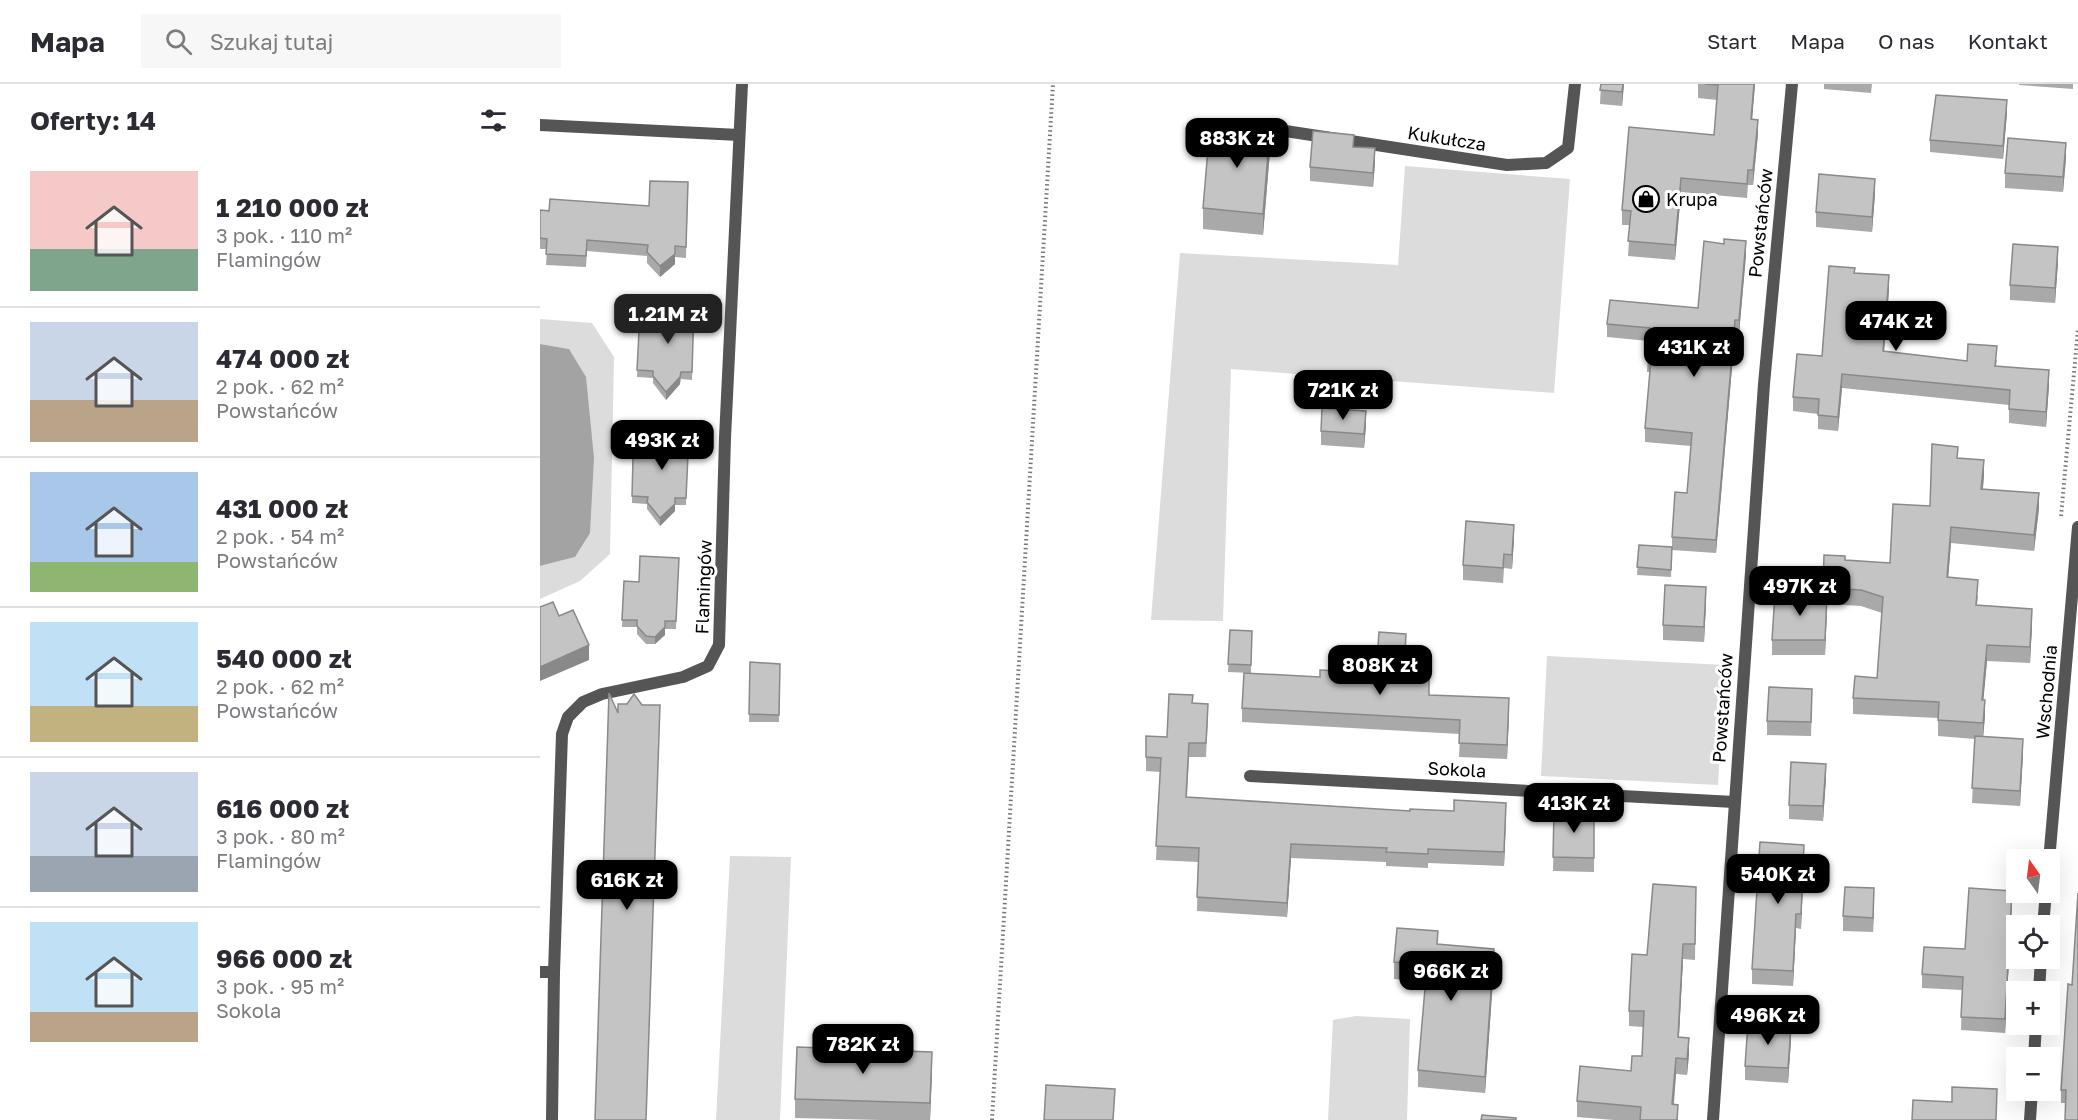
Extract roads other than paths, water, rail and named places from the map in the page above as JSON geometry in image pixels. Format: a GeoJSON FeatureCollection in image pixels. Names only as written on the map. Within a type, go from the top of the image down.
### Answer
{"type":"FeatureCollection","features":[{"type":"Feature","properties":{"kind":"street","name":"Flamingów"},"geometry":{"type":"LineString","coordinates":[[552,1120],[554,972],[562,735],[567,717],[583,702],[602,694],[683,677],[708,666],[719,645],[742,84]]}},
{"type":"Feature","properties":{"kind":"street","name":"Kukułcza"},"geometry":{"type":"LineString","coordinates":[[1253,126],[1507,165],[1546,163],[1568,148],[1575,84]]}},
{"type":"Feature","properties":{"kind":"street","name":"Powstańców"},"geometry":{"type":"LineString","coordinates":[[1713,1120],[1773,267],[1792,84]]}},
{"type":"Feature","properties":{"kind":"street"},"geometry":{"type":"LineString","coordinates":[[540,125],[739,135]]}},
{"type":"Feature","properties":{"kind":"street","name":"Wschodnia"},"geometry":{"type":"LineString","coordinates":[[2050,849],[2078,527]]}},
{"type":"Feature","properties":{"kind":"street","name":"Sokola"},"geometry":{"type":"LineString","coordinates":[[1250,776],[1734,802]]}},
{"type":"Feature","properties":{"kind":"street"},"geometry":{"type":"LineString","coordinates":[[540,972],[554,972]]}},
{"type":"Feature","properties":{"kind":"street"},"geometry":{"type":"LineString","coordinates":[[2030,1120],[2031,1101]]}},
{"type":"Feature","properties":{"kind":"place","name":"Krupa"},"geometry":{"type":"Point","coordinates":[1646,199]}}]}
